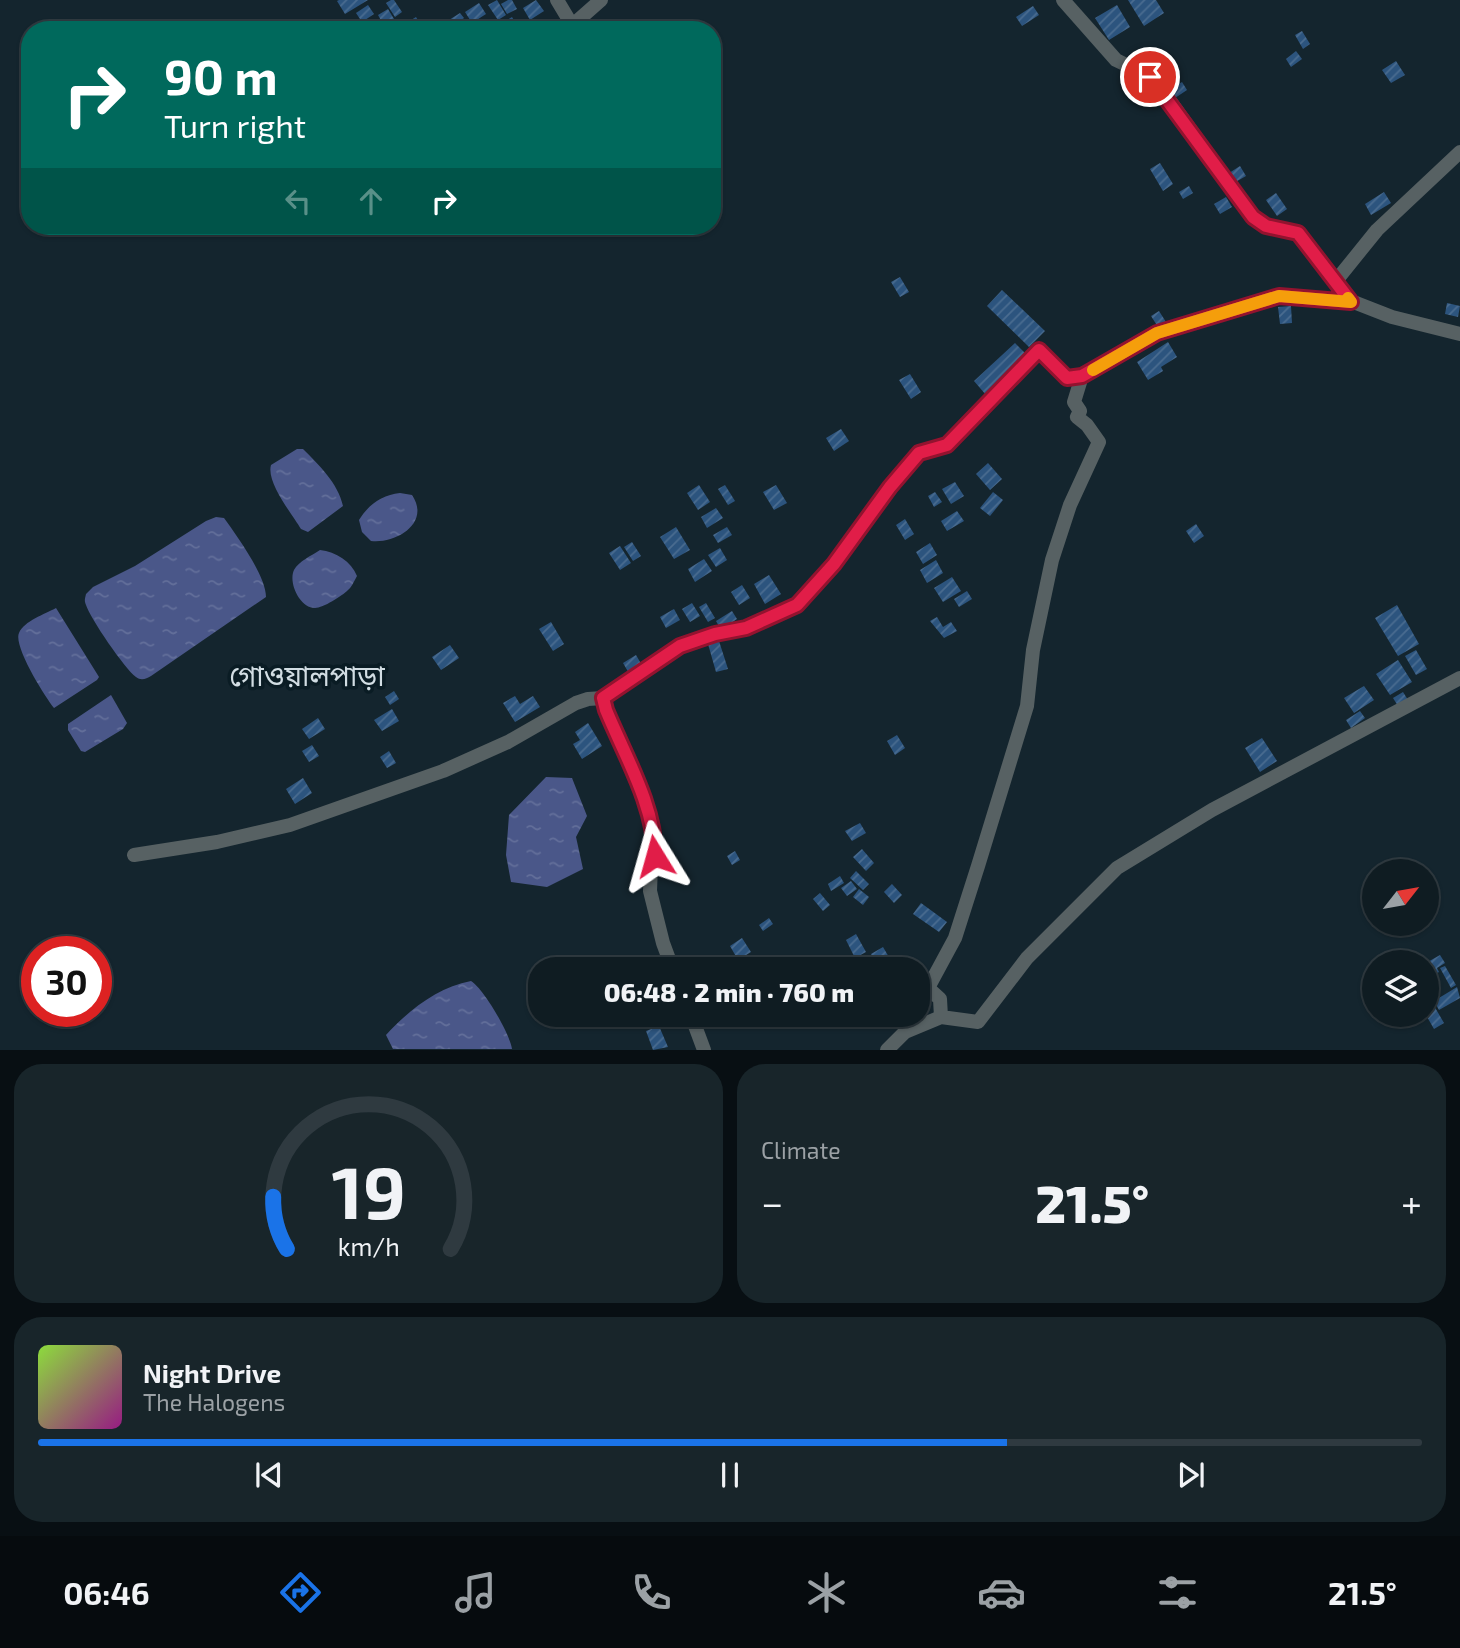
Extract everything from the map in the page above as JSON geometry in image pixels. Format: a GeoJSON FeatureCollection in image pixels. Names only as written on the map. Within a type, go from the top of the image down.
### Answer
{"type":"FeatureCollection","features":[{"type":"Feature","properties":{"kind":"street"},"geometry":{"type":"LineString","coordinates":[[556,0],[566,21]]}},
{"type":"Feature","properties":{"kind":"street"},"geometry":{"type":"LineString","coordinates":[[578,21],[601,0]]}},
{"type":"Feature","properties":{"kind":"street"},"geometry":{"type":"LineString","coordinates":[[1063,0],[1116,60],[1141,72],[1158,85],[1253,217],[1266,226],[1298,233],[1351,302]]}},
{"type":"Feature","properties":{"kind":"street"},"geometry":{"type":"LineString","coordinates":[[1335,282],[1377,230],[1460,152]]}},
{"type":"Feature","properties":{"kind":"street"},"geometry":{"type":"LineString","coordinates":[[134,855],[217,842],[289,825],[443,771],[508,742],[576,704],[588,699],[603,698],[680,646],[715,634],[746,628],[797,605],[834,564],[890,487],[919,453],[947,445],[1039,350],[1067,378],[1082,376],[1157,333],[1279,296],[1351,302],[1392,317],[1460,334]]}},
{"type":"Feature","properties":{"kind":"street"},"geometry":{"type":"LineString","coordinates":[[941,1017],[940,999],[928,988],[955,938],[967,902],[1027,706],[1033,650],[1052,560],[1070,505],[1099,442],[1087,425],[1077,417],[1080,411],[1074,402],[1082,376]]}},
{"type":"Feature","properties":{"kind":"street"},"geometry":{"type":"LineString","coordinates":[[887,1049],[905,1032],[941,1017],[978,1022],[1027,958],[1117,867],[1224,804],[1460,678]]}},
{"type":"Feature","properties":{"kind":"street"},"geometry":{"type":"LineString","coordinates":[[603,698],[655,835],[650,891],[668,957]]}},
{"type":"Feature","properties":{"kind":"street"},"geometry":{"type":"LineString","coordinates":[[696,1027],[704,1049]]}},
{"type":"Feature","properties":{"kind":"water"},"geometry":{"type":"Polygon","coordinates":[[[297,449],[303,449],[327,475],[343,506],[308,532],[301,529],[286,507],[270,472],[271,465],[297,449]]]}},
{"type":"Feature","properties":{"kind":"water"},"geometry":{"type":"Polygon","coordinates":[[[400,493],[412,495],[417,505],[414,523],[408,530],[391,539],[371,541],[362,532],[359,520],[376,501],[400,493]]]}},
{"type":"Feature","properties":{"kind":"water"},"geometry":{"type":"Polygon","coordinates":[[[216,517],[224,518],[243,545],[261,578],[266,597],[151,676],[138,678],[116,654],[94,621],[85,603],[86,594],[93,587],[135,566],[216,517]]]}},
{"type":"Feature","properties":{"kind":"water"},"geometry":{"type":"Polygon","coordinates":[[[320,550],[342,558],[357,576],[345,592],[327,604],[315,608],[300,599],[294,588],[293,575],[299,564],[320,550]]]}},
{"type":"Feature","properties":{"kind":"water"},"geometry":{"type":"Polygon","coordinates":[[[56,608],[99,677],[54,708],[31,671],[18,640],[25,625],[56,608]]]}},
{"type":"Feature","properties":{"kind":"water"},"geometry":{"type":"Polygon","coordinates":[[[111,695],[127,723],[123,729],[85,752],[81,751],[68,730],[68,724],[111,695]]]}},
{"type":"Feature","properties":{"kind":"water"},"geometry":{"type":"Polygon","coordinates":[[[546,777],[572,778],[587,816],[576,837],[583,869],[547,887],[511,882],[506,855],[509,815],[546,777]]]}},
{"type":"Feature","properties":{"kind":"water"},"geometry":{"type":"Polygon","coordinates":[[[471,981],[496,1012],[512,1049],[393,1049],[386,1035],[404,1017],[447,988],[471,981]]]}},
{"type":"Feature","properties":{"kind":"building"},"geometry":{"type":"Polygon","coordinates":[[[368,0],[345,14],[337,1],[368,0]]]}},
{"type":"Feature","properties":{"kind":"building"},"geometry":{"type":"Polygon","coordinates":[[[394,0],[402,12],[395,17],[386,3],[394,0]]]}},
{"type":"Feature","properties":{"kind":"building"},"geometry":{"type":"Polygon","coordinates":[[[497,0],[506,15],[498,20],[488,5],[497,0]]]}},
{"type":"Feature","properties":{"kind":"building"},"geometry":{"type":"Polygon","coordinates":[[[512,0],[517,9],[507,14],[501,4],[512,0]]]}},
{"type":"Feature","properties":{"kind":"building"},"geometry":{"type":"Polygon","coordinates":[[[536,0],[544,11],[530,20],[523,8],[536,0]]]}},
{"type":"Feature","properties":{"kind":"building"},"geometry":{"type":"Polygon","coordinates":[[[1128,0],[1156,0],[1164,13],[1144,26],[1128,0]]]}},
{"type":"Feature","properties":{"kind":"building"},"geometry":{"type":"Polygon","coordinates":[[[479,3],[486,14],[471,21],[465,12],[479,3]]]}},
{"type":"Feature","properties":{"kind":"building"},"geometry":{"type":"Polygon","coordinates":[[[368,5],[374,14],[361,21],[356,13],[368,5]]]}},
{"type":"Feature","properties":{"kind":"building"},"geometry":{"type":"Polygon","coordinates":[[[1117,5],[1130,27],[1109,40],[1095,18],[1117,5]]]}},
{"type":"Feature","properties":{"kind":"building"},"geometry":{"type":"Polygon","coordinates":[[[1033,6],[1039,15],[1022,26],[1016,17],[1033,6]]]}},
{"type":"Feature","properties":{"kind":"building"},"geometry":{"type":"Polygon","coordinates":[[[388,9],[394,19],[381,21],[378,15],[388,9]]]}},
{"type":"Feature","properties":{"kind":"building"},"geometry":{"type":"Polygon","coordinates":[[[460,13],[464,18],[459,21],[449,20],[460,13]]]}},
{"type":"Feature","properties":{"kind":"building"},"geometry":{"type":"Polygon","coordinates":[[[1302,31],[1310,44],[1303,49],[1295,35],[1302,31]]]}},
{"type":"Feature","properties":{"kind":"building"},"geometry":{"type":"Polygon","coordinates":[[[1296,51],[1302,59],[1291,67],[1286,59],[1296,51]]]}},
{"type":"Feature","properties":{"kind":"building"},"geometry":{"type":"Polygon","coordinates":[[[1396,61],[1405,75],[1391,83],[1382,70],[1396,61]]]}},
{"type":"Feature","properties":{"kind":"building"},"geometry":{"type":"Polygon","coordinates":[[[1182,82],[1187,90],[1172,100],[1167,91],[1182,82]]]}},
{"type":"Feature","properties":{"kind":"building"},"geometry":{"type":"Polygon","coordinates":[[[1160,163],[1173,184],[1163,191],[1150,169],[1160,163]]]}},
{"type":"Feature","properties":{"kind":"building"},"geometry":{"type":"Polygon","coordinates":[[[1240,166],[1246,176],[1232,184],[1226,175],[1240,166]]]}},
{"type":"Feature","properties":{"kind":"building"},"geometry":{"type":"Polygon","coordinates":[[[1189,186],[1193,193],[1183,199],[1179,192],[1189,186]]]}},
{"type":"Feature","properties":{"kind":"building"},"geometry":{"type":"Polygon","coordinates":[[[1384,192],[1391,203],[1371,215],[1365,204],[1384,192]]]}},
{"type":"Feature","properties":{"kind":"building"},"geometry":{"type":"Polygon","coordinates":[[[1276,193],[1287,209],[1277,216],[1266,200],[1276,193]]]}},
{"type":"Feature","properties":{"kind":"building"},"geometry":{"type":"Polygon","coordinates":[[[1226,197],[1232,207],[1220,214],[1214,204],[1226,197]]]}},
{"type":"Feature","properties":{"kind":"building"},"geometry":{"type":"Polygon","coordinates":[[[900,277],[909,292],[900,297],[891,282],[900,277]]]}},
{"type":"Feature","properties":{"kind":"building"},"geometry":{"type":"Polygon","coordinates":[[[1002,290],[1045,331],[1029,347],[987,306],[1002,290]]]}},
{"type":"Feature","properties":{"kind":"building"},"geometry":{"type":"Polygon","coordinates":[[[1447,303],[1460,306],[1458,317],[1445,314],[1447,303]]]}},
{"type":"Feature","properties":{"kind":"building"},"geometry":{"type":"Polygon","coordinates":[[[1291,306],[1292,323],[1280,324],[1278,307],[1291,306]]]}},
{"type":"Feature","properties":{"kind":"building"},"geometry":{"type":"Polygon","coordinates":[[[1159,311],[1166,322],[1158,327],[1151,316],[1159,311]]]}},
{"type":"Feature","properties":{"kind":"building"},"geometry":{"type":"Polygon","coordinates":[[[1168,342],[1177,357],[1161,367],[1163,371],[1148,380],[1137,362],[1168,342]]]}},
{"type":"Feature","properties":{"kind":"building"},"geometry":{"type":"Polygon","coordinates":[[[1015,343],[1028,356],[986,395],[974,381],[1015,343]]]}},
{"type":"Feature","properties":{"kind":"building"},"geometry":{"type":"Polygon","coordinates":[[[910,374],[921,392],[911,399],[899,380],[910,374]]]}},
{"type":"Feature","properties":{"kind":"building"},"geometry":{"type":"Polygon","coordinates":[[[841,429],[849,441],[834,451],[826,438],[841,429]]]}},
{"type":"Feature","properties":{"kind":"building"},"geometry":{"type":"Polygon","coordinates":[[[988,463],[1002,479],[990,490],[976,474],[988,463]]]}},
{"type":"Feature","properties":{"kind":"building"},"geometry":{"type":"Polygon","coordinates":[[[955,482],[964,496],[951,504],[942,489],[955,482]]]}},
{"type":"Feature","properties":{"kind":"building"},"geometry":{"type":"Polygon","coordinates":[[[699,485],[710,502],[698,510],[687,493],[699,485]]]}},
{"type":"Feature","properties":{"kind":"building"},"geometry":{"type":"Polygon","coordinates":[[[725,485],[735,501],[728,505],[718,489],[725,485]]]}},
{"type":"Feature","properties":{"kind":"building"},"geometry":{"type":"Polygon","coordinates":[[[776,485],[787,503],[774,510],[763,492],[776,485]]]}},
{"type":"Feature","properties":{"kind":"building"},"geometry":{"type":"Polygon","coordinates":[[[935,492],[942,502],[934,507],[928,496],[935,492]]]}},
{"type":"Feature","properties":{"kind":"building"},"geometry":{"type":"Polygon","coordinates":[[[993,492],[1003,500],[990,516],[980,508],[993,492]]]}},
{"type":"Feature","properties":{"kind":"building"},"geometry":{"type":"Polygon","coordinates":[[[716,508],[723,518],[707,528],[701,517],[716,508]]]}},
{"type":"Feature","properties":{"kind":"building"},"geometry":{"type":"Polygon","coordinates":[[[957,511],[964,521],[947,531],[941,521],[957,511]]]}},
{"type":"Feature","properties":{"kind":"building"},"geometry":{"type":"Polygon","coordinates":[[[905,519],[914,534],[905,540],[896,525],[905,519]]]}},
{"type":"Feature","properties":{"kind":"building"},"geometry":{"type":"Polygon","coordinates":[[[1196,524],[1204,536],[1194,543],[1186,531],[1196,524]]]}},
{"type":"Feature","properties":{"kind":"building"},"geometry":{"type":"Polygon","coordinates":[[[676,527],[690,550],[674,559],[660,537],[676,527]]]}},
{"type":"Feature","properties":{"kind":"building"},"geometry":{"type":"Polygon","coordinates":[[[727,527],[732,535],[718,543],[713,535],[727,527]]]}},
{"type":"Feature","properties":{"kind":"building"},"geometry":{"type":"Polygon","coordinates":[[[632,542],[641,556],[633,561],[624,547],[632,542]]]}},
{"type":"Feature","properties":{"kind":"building"},"geometry":{"type":"Polygon","coordinates":[[[930,543],[937,555],[923,564],[916,552],[930,543]]]}},
{"type":"Feature","properties":{"kind":"building"},"geometry":{"type":"Polygon","coordinates":[[[620,546],[631,563],[620,570],[609,553],[620,546]]]}},
{"type":"Feature","properties":{"kind":"building"},"geometry":{"type":"Polygon","coordinates":[[[720,548],[727,560],[716,567],[708,555],[720,548]]]}},
{"type":"Feature","properties":{"kind":"building"},"geometry":{"type":"Polygon","coordinates":[[[704,559],[712,571],[695,582],[688,569],[704,559]]]}},
{"type":"Feature","properties":{"kind":"building"},"geometry":{"type":"Polygon","coordinates":[[[936,560],[943,573],[927,583],[920,570],[936,560]]]}},
{"type":"Feature","properties":{"kind":"building"},"geometry":{"type":"Polygon","coordinates":[[[769,575],[781,594],[765,604],[754,584],[769,575]]]}},
{"type":"Feature","properties":{"kind":"building"},"geometry":{"type":"Polygon","coordinates":[[[952,577],[961,591],[943,602],[934,588],[952,577]]]}},
{"type":"Feature","properties":{"kind":"building"},"geometry":{"type":"Polygon","coordinates":[[[742,585],[750,598],[739,605],[731,592],[742,585]]]}},
{"type":"Feature","properties":{"kind":"building"},"geometry":{"type":"Polygon","coordinates":[[[967,591],[972,599],[959,607],[954,599],[967,591]]]}},
{"type":"Feature","properties":{"kind":"building"},"geometry":{"type":"Polygon","coordinates":[[[692,603],[700,616],[690,622],[682,609],[692,603]]]}},
{"type":"Feature","properties":{"kind":"building"},"geometry":{"type":"Polygon","coordinates":[[[706,603],[715,618],[708,622],[699,607],[706,603]]]}},
{"type":"Feature","properties":{"kind":"building"},"geometry":{"type":"Polygon","coordinates":[[[1397,605],[1419,644],[1398,656],[1375,618],[1397,605]]]}},
{"type":"Feature","properties":{"kind":"building"},"geometry":{"type":"Polygon","coordinates":[[[674,609],[680,620],[666,628],[660,617],[674,609]]]}},
{"type":"Feature","properties":{"kind":"building"},"geometry":{"type":"Polygon","coordinates":[[[732,611],[737,619],[721,630],[716,621],[732,611]]]}},
{"type":"Feature","properties":{"kind":"building"},"geometry":{"type":"Polygon","coordinates":[[[937,617],[943,627],[951,622],[957,631],[944,638],[930,621],[937,617]]]}},
{"type":"Feature","properties":{"kind":"building"},"geometry":{"type":"Polygon","coordinates":[[[551,622],[564,644],[553,651],[539,629],[551,622]]]}},
{"type":"Feature","properties":{"kind":"building"},"geometry":{"type":"Polygon","coordinates":[[[719,641],[728,669],[716,672],[708,644],[719,641]]]}},
{"type":"Feature","properties":{"kind":"building"},"geometry":{"type":"Polygon","coordinates":[[[450,645],[459,658],[441,670],[432,657],[450,645]]]}},
{"type":"Feature","properties":{"kind":"building"},"geometry":{"type":"Polygon","coordinates":[[[1416,650],[1427,669],[1416,675],[1405,656],[1416,650]]]}},
{"type":"Feature","properties":{"kind":"building"},"geometry":{"type":"Polygon","coordinates":[[[636,655],[643,667],[630,675],[623,663],[636,655]]]}},
{"type":"Feature","properties":{"kind":"building"},"geometry":{"type":"Polygon","coordinates":[[[1398,660],[1412,682],[1390,695],[1376,674],[1398,660]]]}},
{"type":"Feature","properties":{"kind":"building"},"geometry":{"type":"Polygon","coordinates":[[[1364,686],[1374,700],[1354,713],[1344,698],[1364,686]]]}},
{"type":"Feature","properties":{"kind":"building"},"geometry":{"type":"Polygon","coordinates":[[[394,691],[399,699],[390,705],[385,697],[394,691]]]}},
{"type":"Feature","properties":{"kind":"building"},"geometry":{"type":"Polygon","coordinates":[[[1403,692],[1408,700],[1398,706],[1393,698],[1403,692]]]}},
{"type":"Feature","properties":{"kind":"building"},"geometry":{"type":"Polygon","coordinates":[[[515,696],[520,704],[533,696],[540,707],[515,722],[503,703],[515,696]]]}},
{"type":"Feature","properties":{"kind":"building"},"geometry":{"type":"Polygon","coordinates":[[[392,709],[399,721],[382,731],[374,720],[392,709]]]}},
{"type":"Feature","properties":{"kind":"building"},"geometry":{"type":"Polygon","coordinates":[[[1360,711],[1365,718],[1351,728],[1346,720],[1360,711]]]}},
{"type":"Feature","properties":{"kind":"building"},"geometry":{"type":"Polygon","coordinates":[[[318,718],[325,729],[309,739],[302,729],[318,718]]]}},
{"type":"Feature","properties":{"kind":"building"},"geometry":{"type":"Polygon","coordinates":[[[588,723],[602,746],[582,759],[573,744],[580,740],[575,732],[588,723]]]}},
{"type":"Feature","properties":{"kind":"building"},"geometry":{"type":"Polygon","coordinates":[[[897,735],[905,748],[895,755],[887,741],[897,735]]]}},
{"type":"Feature","properties":{"kind":"building"},"geometry":{"type":"Polygon","coordinates":[[[1262,738],[1277,761],[1260,772],[1245,748],[1262,738]]]}},
{"type":"Feature","properties":{"kind":"building"},"geometry":{"type":"Polygon","coordinates":[[[312,745],[319,756],[309,762],[302,751],[312,745]]]}},
{"type":"Feature","properties":{"kind":"building"},"geometry":{"type":"Polygon","coordinates":[[[389,751],[396,763],[387,768],[380,757],[389,751]]]}},
{"type":"Feature","properties":{"kind":"building"},"geometry":{"type":"Polygon","coordinates":[[[303,778],[312,793],[295,804],[286,789],[303,778]]]}},
{"type":"Feature","properties":{"kind":"building"},"geometry":{"type":"Polygon","coordinates":[[[860,823],[866,833],[852,841],[845,831],[860,823]]]}},
{"type":"Feature","properties":{"kind":"building"},"geometry":{"type":"Polygon","coordinates":[[[862,849],[874,863],[866,871],[853,857],[862,849]]]}},
{"type":"Feature","properties":{"kind":"building"},"geometry":{"type":"Polygon","coordinates":[[[735,851],[740,860],[732,865],[727,856],[735,851]]]}},
{"type":"Feature","properties":{"kind":"building"},"geometry":{"type":"Polygon","coordinates":[[[856,871],[869,884],[863,890],[850,878],[856,871]]]}},
{"type":"Feature","properties":{"kind":"building"},"geometry":{"type":"Polygon","coordinates":[[[840,876],[844,883],[831,891],[828,884],[840,876]]]}},
{"type":"Feature","properties":{"kind":"building"},"geometry":{"type":"Polygon","coordinates":[[[851,881],[857,889],[847,896],[841,888],[851,881]]]}},
{"type":"Feature","properties":{"kind":"building"},"geometry":{"type":"Polygon","coordinates":[[[892,884],[902,895],[894,903],[884,892],[892,884]]]}},
{"type":"Feature","properties":{"kind":"building"},"geometry":{"type":"Polygon","coordinates":[[[859,889],[869,897],[863,905],[853,897],[859,889]]]}},
{"type":"Feature","properties":{"kind":"building"},"geometry":{"type":"Polygon","coordinates":[[[820,893],[830,905],[823,911],[813,899],[820,893]]]}},
{"type":"Feature","properties":{"kind":"building"},"geometry":{"type":"Polygon","coordinates":[[[921,903],[947,922],[939,932],[913,914],[921,903]]]}},
{"type":"Feature","properties":{"kind":"building"},"geometry":{"type":"Polygon","coordinates":[[[769,918],[773,924],[763,931],[759,925],[769,918]]]}},
{"type":"Feature","properties":{"kind":"building"},"geometry":{"type":"Polygon","coordinates":[[[856,934],[866,952],[854,957],[846,940],[856,934]]]}},
{"type":"Feature","properties":{"kind":"building"},"geometry":{"type":"Polygon","coordinates":[[[742,938],[751,952],[743,957],[736,957],[730,946],[742,938]]]}},
{"type":"Feature","properties":{"kind":"building"},"geometry":{"type":"Polygon","coordinates":[[[883,947],[889,957],[873,957],[871,954],[883,947]]]}},
{"type":"Feature","properties":{"kind":"building"},"geometry":{"type":"Polygon","coordinates":[[[1439,956],[1445,963],[1439,967],[1439,956]]]}},
{"type":"Feature","properties":{"kind":"building"},"geometry":{"type":"Polygon","coordinates":[[[1445,966],[1456,985],[1451,988],[1440,968],[1445,966]]]}},
{"type":"Feature","properties":{"kind":"building"},"geometry":{"type":"Polygon","coordinates":[[[1457,987],[1460,998],[1439,1010],[1439,998],[1457,987]]]}},
{"type":"Feature","properties":{"kind":"building"},"geometry":{"type":"Polygon","coordinates":[[[659,1027],[668,1047],[653,1050],[646,1031],[659,1027]]]}},
{"type":"Feature","properties":{"kind":"slow traffic"},"geometry":{"type":"LineString","coordinates":[[1093,370],[1157,333],[1279,296],[1351,302],[1348,298]]}},
{"type":"Feature","properties":{"kind":"district","name":"গোওয়ালপাড়া"},"geometry":{"type":"Point","coordinates":[307,676]}},
{"type":"Feature","properties":{"kind":"route"},"geometry":{"type":"LineString","coordinates":[[655,856],[655,835],[603,698],[680,646],[715,634],[746,628],[797,605],[834,564],[890,487],[919,453],[947,445],[1039,350],[1067,378],[1082,376],[1157,333],[1279,296],[1351,302],[1298,233],[1266,226],[1253,217],[1150,77]]}}]}
